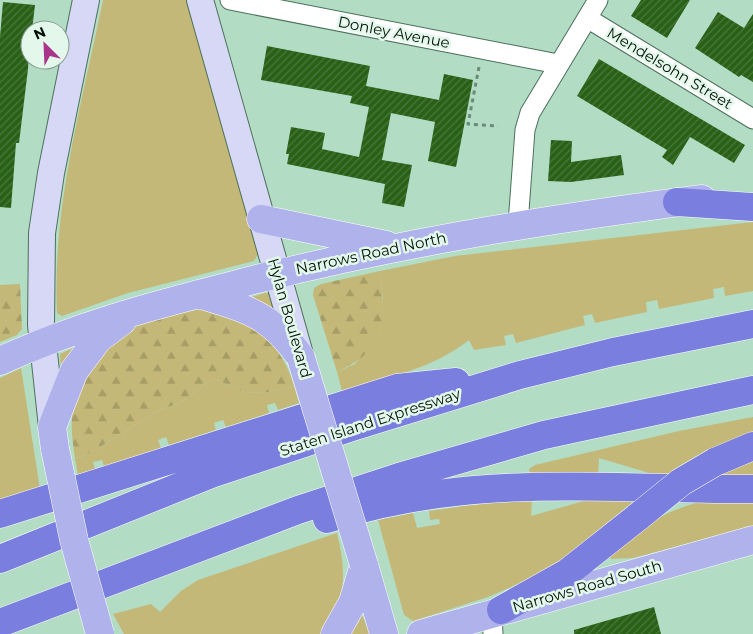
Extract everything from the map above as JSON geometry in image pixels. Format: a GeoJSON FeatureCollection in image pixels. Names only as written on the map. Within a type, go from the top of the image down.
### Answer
{"type":"FeatureCollection","features":[{"type":"Feature","properties":{"kind":"highway"},"geometry":{"type":"LineString","coordinates":[[677,202],[753,207]]}},
{"type":"Feature","properties":{"kind":"highway","name":"Staten Island Expressway"},"geometry":{"type":"LineString","coordinates":[[0,559],[211,474],[307,441],[520,375],[613,352],[753,324]]}},
{"type":"Feature","properties":{"kind":"highway"},"geometry":{"type":"LineString","coordinates":[[0,514],[396,388],[520,375]]}},
{"type":"Feature","properties":{"kind":"highway"},"geometry":{"type":"LineString","coordinates":[[0,623],[298,510],[544,435],[753,390]]}},
{"type":"Feature","properties":{"kind":"highway"},"geometry":{"type":"LineString","coordinates":[[495,619],[567,573],[681,482],[715,462],[753,446]]}},
{"type":"Feature","properties":{"kind":"highway"},"geometry":{"type":"LineString","coordinates":[[129,573],[209,561],[338,516],[398,501],[450,493],[533,485],[753,488]]}},
{"type":"Feature","properties":{"kind":"main road"},"geometry":{"type":"LineString","coordinates":[[86,0],[53,164],[42,233],[40,266],[42,343],[54,438],[74,540],[101,629]]}},
{"type":"Feature","properties":{"kind":"main road","name":"Hylan Boulevard"},"geometry":{"type":"LineString","coordinates":[[200,0],[276,273],[384,634]]}},
{"type":"Feature","properties":{"kind":"main road","name":"Narrows Road North"},"geometry":{"type":"LineString","coordinates":[[0,361],[42,343],[136,311],[276,273],[518,224],[753,193]]}},
{"type":"Feature","properties":{"kind":"main road"},"geometry":{"type":"LineString","coordinates":[[261,219],[398,247]]}},
{"type":"Feature","properties":{"kind":"main road"},"geometry":{"type":"LineString","coordinates":[[198,294],[239,306],[264,318],[289,340],[301,358]]}},
{"type":"Feature","properties":{"kind":"main road"},"geometry":{"type":"LineString","coordinates":[[54,438],[62,396],[81,360],[98,339],[136,311]]}},
{"type":"Feature","properties":{"kind":"main road","name":"Narrows Road South"},"geometry":{"type":"LineString","coordinates":[[421,634],[495,619],[753,540]]}},
{"type":"Feature","properties":{"kind":"main road"},"geometry":{"type":"LineString","coordinates":[[335,634],[353,602],[364,565]]}},
{"type":"Feature","properties":{"kind":"street","name":"Donley Avenue"},"geometry":{"type":"LineString","coordinates":[[230,0],[558,64]]}},
{"type":"Feature","properties":{"kind":"street"},"geometry":{"type":"LineString","coordinates":[[518,224],[525,130],[539,95],[598,0]]}},
{"type":"Feature","properties":{"kind":"street","name":"Mendelsohn Street"},"geometry":{"type":"LineString","coordinates":[[587,18],[753,119]]}},
{"type":"Feature","properties":{"kind":"path"},"geometry":{"type":"LineString","coordinates":[[479,67],[468,124],[498,126]]}},
{"type":"Feature","properties":{"kind":"green space"},"geometry":{"type":"Polygon","coordinates":[[[103,0],[191,0],[261,255],[257,256],[254,261],[128,293],[62,316],[57,313],[57,274],[59,234],[64,195],[70,156],[103,0]]]}},
{"type":"Feature","properties":{"kind":"green space"},"geometry":{"type":"Polygon","coordinates":[[[753,222],[753,291],[725,296],[724,287],[713,289],[714,298],[659,309],[657,300],[646,302],[647,312],[595,323],[592,314],[583,316],[585,325],[516,343],[513,334],[504,336],[506,345],[474,350],[469,340],[440,358],[408,372],[342,391],[337,372],[355,364],[381,329],[383,300],[380,271],[455,256],[753,222]]]}},
{"type":"Feature","properties":{"kind":"green space"},"geometry":{"type":"Polygon","coordinates":[[[380,271],[383,305],[380,332],[375,343],[366,353],[354,363],[337,372],[313,295],[314,288],[321,284],[380,271]]]}},
{"type":"Feature","properties":{"kind":"green space"},"geometry":{"type":"Polygon","coordinates":[[[20,284],[22,329],[17,335],[0,342],[0,285],[20,284]]]}},
{"type":"Feature","properties":{"kind":"green space"},"geometry":{"type":"Polygon","coordinates":[[[270,293],[277,312],[248,298],[270,293]]]}},
{"type":"Feature","properties":{"kind":"green space"},"geometry":{"type":"Polygon","coordinates":[[[201,309],[218,312],[233,318],[247,324],[260,333],[271,343],[280,356],[294,386],[264,393],[244,392],[213,378],[180,403],[159,410],[92,452],[75,459],[72,428],[74,403],[84,377],[92,364],[112,343],[135,327],[167,316],[201,309]]]}},
{"type":"Feature","properties":{"kind":"green space"},"geometry":{"type":"Polygon","coordinates":[[[78,346],[61,371],[60,354],[78,346]]]}},
{"type":"Feature","properties":{"kind":"green space"},"geometry":{"type":"Polygon","coordinates":[[[21,368],[40,489],[0,501],[0,378],[21,368]]]}},
{"type":"Feature","properties":{"kind":"green space"},"geometry":{"type":"Polygon","coordinates":[[[213,378],[244,392],[264,393],[294,386],[299,403],[278,410],[275,403],[267,405],[269,413],[226,427],[223,420],[214,423],[216,430],[169,445],[166,437],[158,440],[161,448],[104,466],[102,460],[93,462],[95,469],[78,475],[75,459],[92,452],[159,410],[180,403],[213,378]]]}},
{"type":"Feature","properties":{"kind":"green space"},"geometry":{"type":"Polygon","coordinates":[[[753,417],[753,434],[707,451],[665,476],[659,476],[599,458],[598,475],[533,475],[529,469],[535,465],[679,431],[753,417]]]}},
{"type":"Feature","properties":{"kind":"green space"},"geometry":{"type":"Polygon","coordinates":[[[753,460],[753,478],[713,478],[753,460]]]}},
{"type":"Feature","properties":{"kind":"green space"},"geometry":{"type":"Polygon","coordinates":[[[640,496],[567,556],[532,578],[488,597],[413,621],[404,615],[378,520],[413,513],[417,528],[440,524],[439,519],[430,520],[429,511],[532,499],[531,516],[584,501],[640,496]]]}},
{"type":"Feature","properties":{"kind":"green space"},"geometry":{"type":"Polygon","coordinates":[[[703,501],[753,503],[753,526],[633,558],[611,559],[610,556],[652,522],[674,510],[703,501]]]}},
{"type":"Feature","properties":{"kind":"green space"},"geometry":{"type":"Polygon","coordinates":[[[337,533],[343,573],[340,599],[336,612],[320,634],[124,634],[113,614],[151,604],[160,612],[181,591],[198,580],[337,533]]]}},
{"type":"Feature","properties":{"kind":"green space"},"geometry":{"type":"Polygon","coordinates":[[[362,615],[370,634],[351,634],[362,615]]]}},
{"type":"Feature","properties":{"kind":"building"},"geometry":{"type":"Polygon","coordinates":[[[641,0],[690,0],[667,38],[631,16],[641,0]]]}},
{"type":"Feature","properties":{"kind":"building"},"geometry":{"type":"Polygon","coordinates":[[[3,2],[35,5],[33,20],[20,20],[20,70],[28,70],[19,143],[16,143],[11,208],[0,207],[0,37],[3,2]]]}},
{"type":"Feature","properties":{"kind":"building"},"geometry":{"type":"Polygon","coordinates":[[[718,12],[744,28],[753,14],[753,82],[741,75],[739,77],[695,48],[718,12]]]}},
{"type":"Feature","properties":{"kind":"building"},"geometry":{"type":"Polygon","coordinates":[[[267,46],[370,66],[366,86],[439,100],[444,74],[473,80],[456,167],[428,161],[435,122],[391,113],[382,160],[412,165],[404,207],[382,203],[385,184],[287,164],[289,154],[286,154],[291,127],[325,133],[322,149],[359,157],[369,107],[350,103],[352,96],[261,80],[267,46]]]}},
{"type":"Feature","properties":{"kind":"building"},"geometry":{"type":"Polygon","coordinates":[[[599,59],[745,145],[734,163],[690,137],[673,165],[662,157],[667,150],[577,96],[599,59]]]}},
{"type":"Feature","properties":{"kind":"building"},"geometry":{"type":"Polygon","coordinates":[[[551,140],[572,141],[571,162],[621,155],[624,175],[571,182],[548,181],[551,140]]]}},
{"type":"Feature","properties":{"kind":"building"},"geometry":{"type":"Polygon","coordinates":[[[654,607],[661,634],[574,634],[574,630],[654,607]]]}}]}
